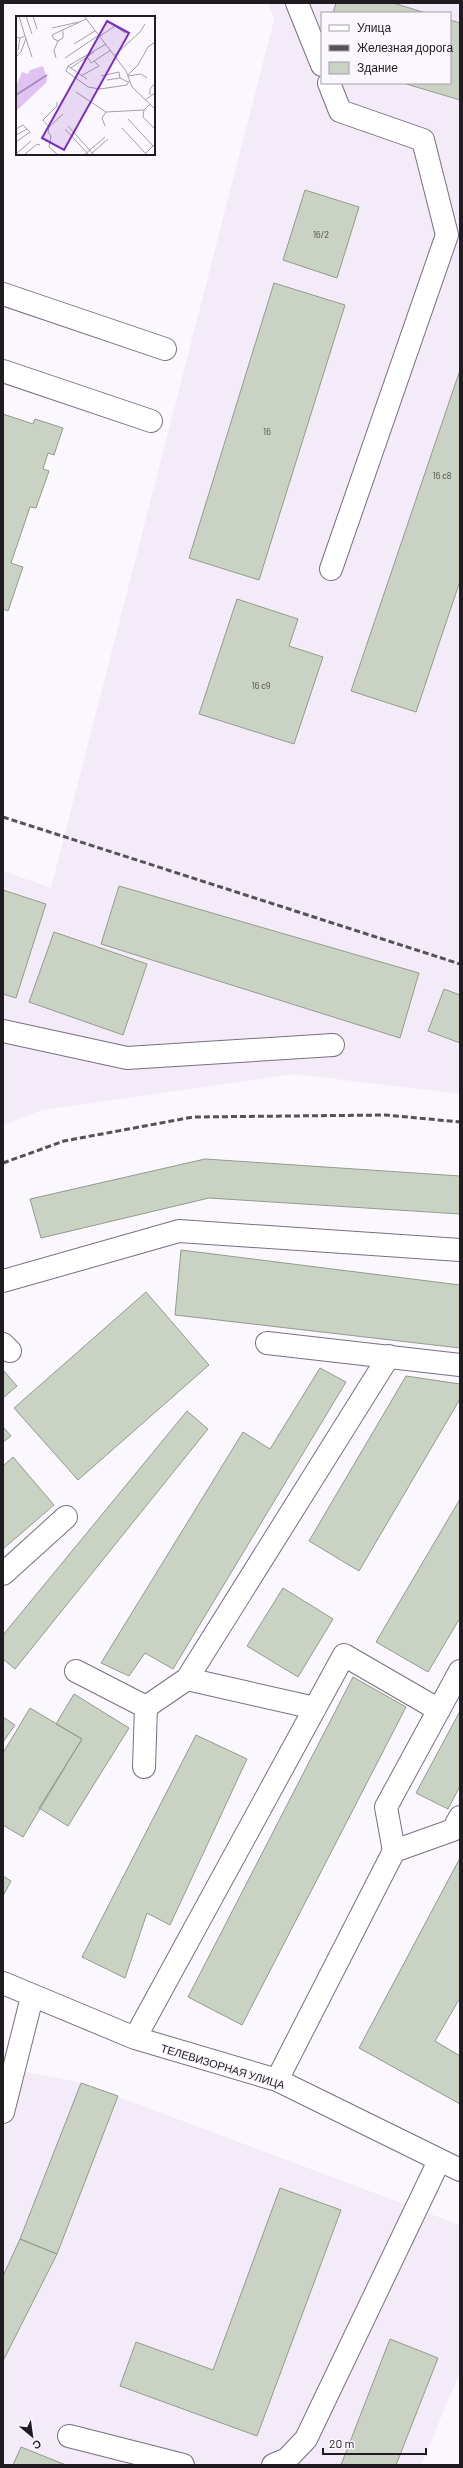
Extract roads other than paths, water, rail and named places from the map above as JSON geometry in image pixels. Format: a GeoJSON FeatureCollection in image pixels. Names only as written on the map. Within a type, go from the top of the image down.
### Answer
{"type":"FeatureCollection","features":[{"type":"Feature","properties":{"kind":"lane"},"geometry":{"type":"LineString","coordinates":[[297,3],[321,63]]}},
{"type":"Feature","properties":{"kind":"lane"},"geometry":{"type":"LineString","coordinates":[[329,84],[340,111],[423,140],[454,237],[331,569]]}},
{"type":"Feature","properties":{"kind":"lane"},"geometry":{"type":"LineString","coordinates":[[3,294],[165,349]]}},
{"type":"Feature","properties":{"kind":"lane"},"geometry":{"type":"LineString","coordinates":[[3,371],[151,421]]}},
{"type":"Feature","properties":{"kind":"lane"},"geometry":{"type":"LineString","coordinates":[[3,1031],[127,1058],[333,1045]]}},
{"type":"Feature","properties":{"kind":"lane"},"geometry":{"type":"LineString","coordinates":[[3,1281],[179,1231],[460,1250]]}},
{"type":"Feature","properties":{"kind":"lane"},"geometry":{"type":"LineString","coordinates":[[267,1343],[460,1365]]}},
{"type":"Feature","properties":{"kind":"lane"},"geometry":{"type":"LineString","coordinates":[[146,1707],[187,1679],[389,1356]]}},
{"type":"Feature","properties":{"kind":"lane"},"geometry":{"type":"LineString","coordinates":[[3,1574],[66,1517]]}},
{"type":"Feature","properties":{"kind":"lane"},"geometry":{"type":"LineString","coordinates":[[134,2038],[344,1655],[439,1710]]}},
{"type":"Feature","properties":{"kind":"lane"},"geometry":{"type":"LineString","coordinates":[[76,1671],[146,1707]]}},
{"type":"Feature","properties":{"kind":"lane"},"geometry":{"type":"LineString","coordinates":[[277,2080],[394,1851],[386,1807],[460,1671]]}},
{"type":"Feature","properties":{"kind":"lane"},"geometry":{"type":"LineString","coordinates":[[187,1679],[315,1708]]}},
{"type":"Feature","properties":{"kind":"lane"},"geometry":{"type":"LineString","coordinates":[[144,1767],[146,1707]]}},
{"type":"Feature","properties":{"kind":"lane"},"geometry":{"type":"LineString","coordinates":[[394,1851],[453,1830],[460,1817]]}},
{"type":"Feature","properties":{"kind":"lane","name":"ТЕЛЕВИЗОРНАЯ УЛИЦА"},"geometry":{"type":"LineString","coordinates":[[3,1983],[32,1997],[134,2038],[277,2080],[454,2166]]}},
{"type":"Feature","properties":{"kind":"lane"},"geometry":{"type":"LineString","coordinates":[[3,2112],[32,1997]]}},
{"type":"Feature","properties":{"kind":"lane"},"geometry":{"type":"LineString","coordinates":[[274,2465],[287,2459],[306,2439],[454,2166]]}},
{"type":"Feature","properties":{"kind":"lane"},"geometry":{"type":"LineString","coordinates":[[69,2436],[183,2465]]}},
{"type":"Feature","properties":{"kind":"railway"},"geometry":{"type":"LineString","coordinates":[[3,817],[460,964]]}},
{"type":"Feature","properties":{"kind":"railway"},"geometry":{"type":"LineString","coordinates":[[3,1163],[64,1141],[193,1117],[386,1115],[460,1122]]}}]}
